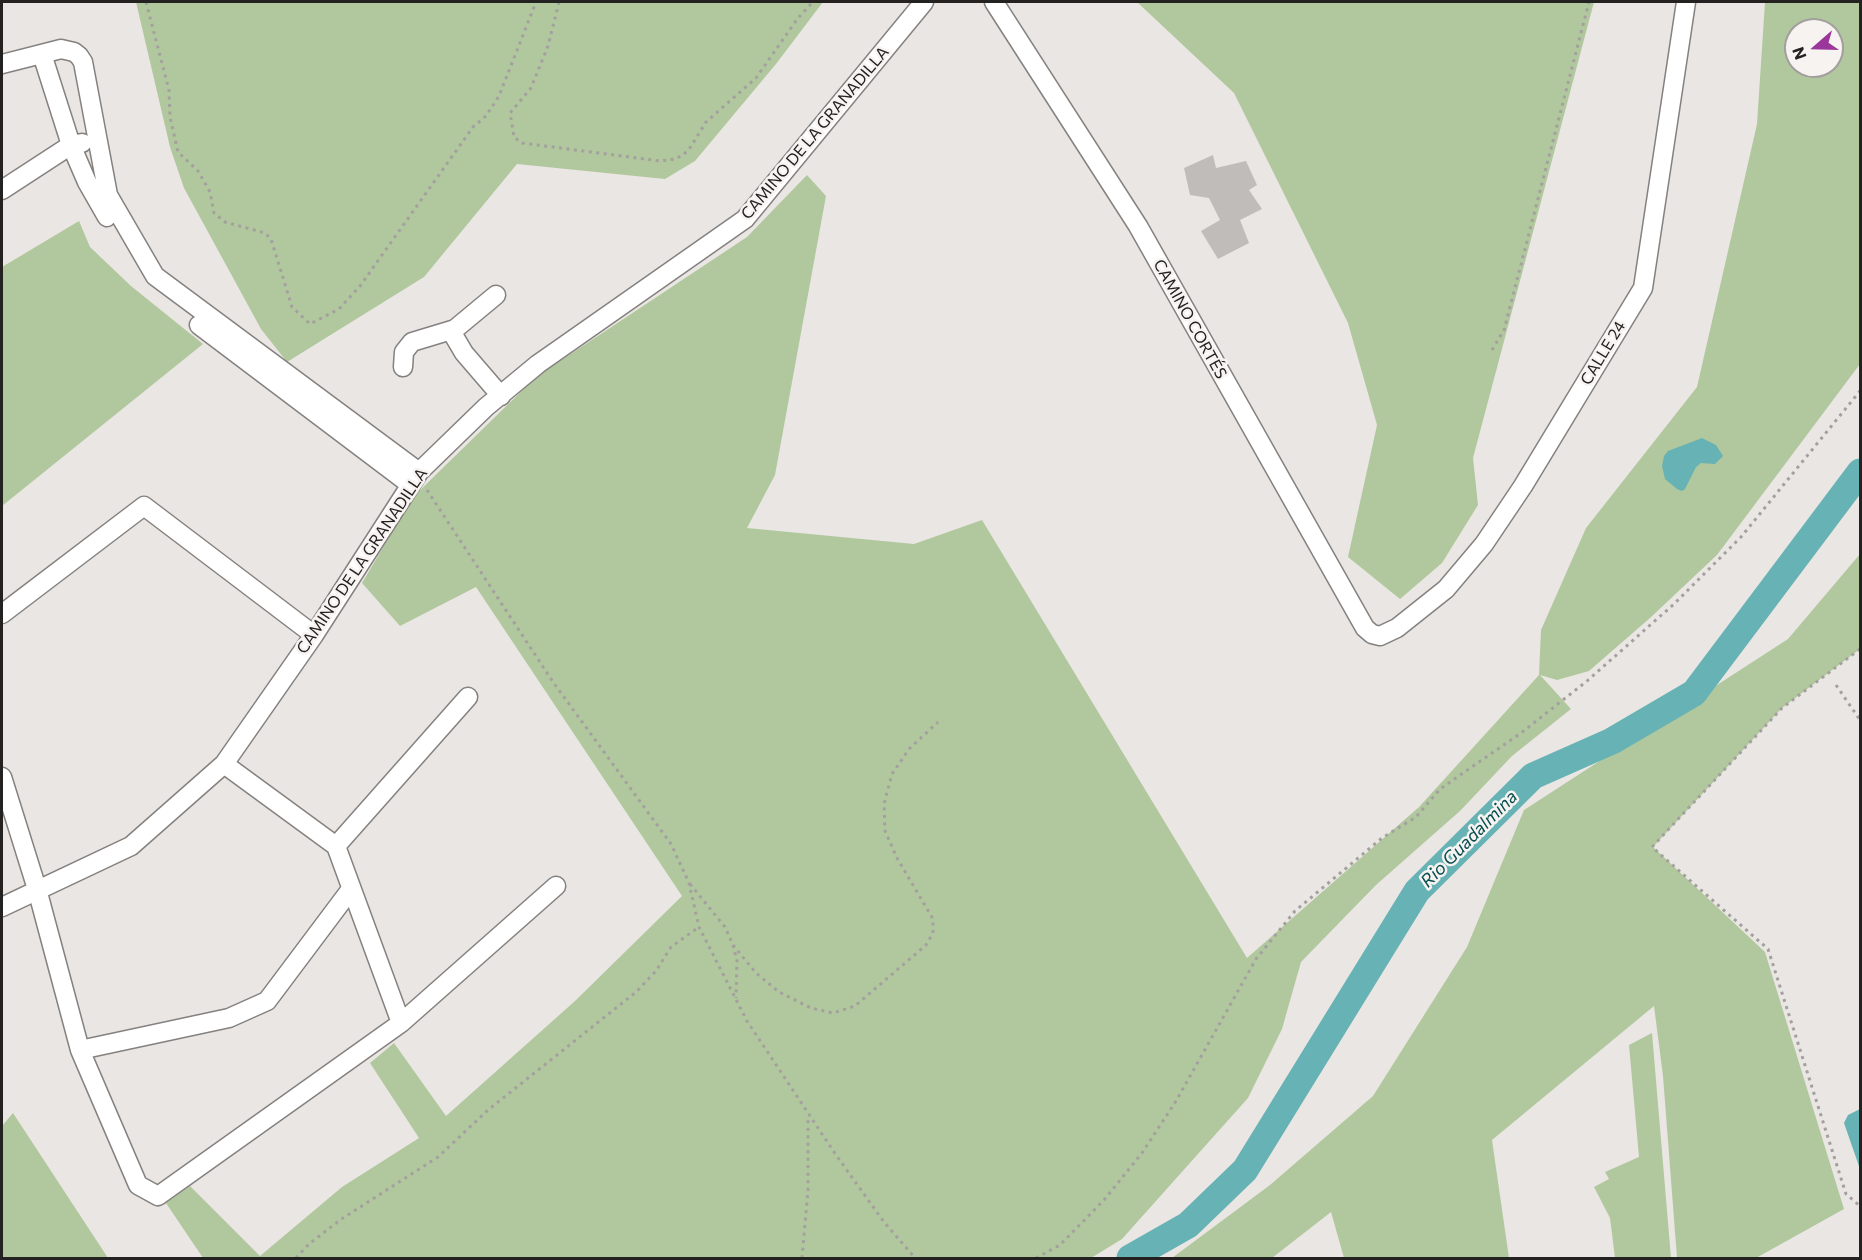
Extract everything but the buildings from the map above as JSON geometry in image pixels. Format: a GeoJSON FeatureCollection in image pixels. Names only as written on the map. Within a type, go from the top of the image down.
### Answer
{"type":"FeatureCollection","features":[{"type":"Feature","properties":{"kind":"street","name":"CAMINO DE LA GRANADILLA"},"geometry":{"type":"LineString","coordinates":[[2,907],[131,846],[224,764],[314,634],[415,479],[501,396],[563,345],[745,219],[924,2]]}},
{"type":"Feature","properties":{"kind":"street","name":"CAMINO CORTÉS"},"geometry":{"type":"LineString","coordinates":[[994,2],[1138,225],[1284,506],[1365,628],[1372,634],[1380,636]]}},
{"type":"Feature","properties":{"kind":"street","name":"CALLE 24"},"geometry":{"type":"LineString","coordinates":[[1380,636],[1397,628],[1446,589],[1484,544],[1523,486],[1643,288],[1686,2]]}},
{"type":"Feature","properties":{"kind":"street"},"geometry":{"type":"LineString","coordinates":[[2,64],[68,50],[79,56],[84,69],[108,195],[151,280]]}},
{"type":"Feature","properties":{"kind":"street"},"geometry":{"type":"LineString","coordinates":[[42,54],[71,145],[87,182],[151,280],[415,479]]}},
{"type":"Feature","properties":{"kind":"street"},"geometry":{"type":"LineString","coordinates":[[2,190],[71,145],[97,139]]}},
{"type":"Feature","properties":{"kind":"street"},"geometry":{"type":"LineString","coordinates":[[403,367],[404,352],[412,342],[451,330],[496,296]]}},
{"type":"Feature","properties":{"kind":"street"},"geometry":{"type":"LineString","coordinates":[[451,330],[464,353],[501,396]]}},
{"type":"Feature","properties":{"kind":"street"},"geometry":{"type":"LineString","coordinates":[[2,614],[144,506],[314,634]]}},
{"type":"Feature","properties":{"kind":"street"},"geometry":{"type":"LineString","coordinates":[[336,846],[468,697]]}},
{"type":"Feature","properties":{"kind":"street"},"geometry":{"type":"LineString","coordinates":[[224,764],[336,846],[401,1023]]}},
{"type":"Feature","properties":{"kind":"street"},"geometry":{"type":"LineString","coordinates":[[2,777],[37,889],[80,1050],[138,1185],[158,1196],[401,1023],[556,886]]}},
{"type":"Feature","properties":{"kind":"street"},"geometry":{"type":"LineString","coordinates":[[80,1050],[229,1018],[267,1001],[351,890]]}},
{"type":"Feature","properties":{"kind":"path"},"geometry":{"type":"LineString","coordinates":[[146,2],[169,90],[170,117],[178,152],[198,171],[210,192],[214,213],[225,222],[265,233],[271,239],[292,307],[310,324],[339,309],[360,286],[473,127],[486,116],[499,96],[536,2]]}},
{"type":"Feature","properties":{"kind":"path"},"geometry":{"type":"LineString","coordinates":[[559,2],[548,46],[531,88],[510,113],[514,136],[522,143],[660,161],[676,159],[688,151],[706,122],[756,78],[798,18],[813,2]]}},
{"type":"Feature","properties":{"kind":"path"},"geometry":{"type":"LineString","coordinates":[[1492,350],[1503,330],[1589,2]]}},
{"type":"Feature","properties":{"kind":"path"},"geometry":{"type":"LineString","coordinates":[[1036,1258],[1060,1245],[1104,1200],[1142,1153],[1176,1101],[1256,958],[1295,911],[1382,838],[1416,817],[1440,789],[1521,733],[1587,681],[1674,604],[1741,537],[1860,391]]}},
{"type":"Feature","properties":{"kind":"path"},"geometry":{"type":"LineString","coordinates":[[415,479],[430,494],[553,682],[671,844],[689,883],[699,927],[736,1000],[808,1114],[884,1222],[915,1258]]}},
{"type":"Feature","properties":{"kind":"path"},"geometry":{"type":"LineString","coordinates":[[1860,649],[1782,708],[1652,847],[1768,949],[1846,1194],[1860,1206]]}},
{"type":"Feature","properties":{"kind":"path"},"geometry":{"type":"LineString","coordinates":[[1836,685],[1860,720]]}},
{"type":"Feature","properties":{"kind":"path"},"geometry":{"type":"LineString","coordinates":[[733,945],[756,973],[779,992],[811,1008],[833,1013],[855,1006],[926,945],[933,933],[933,919],[885,831],[884,804],[892,774],[909,749],[938,722]]}},
{"type":"Feature","properties":{"kind":"path"},"geometry":{"type":"LineString","coordinates":[[689,883],[725,927],[733,945],[737,961],[736,1000]]}},
{"type":"Feature","properties":{"kind":"path"},"geometry":{"type":"LineString","coordinates":[[296,1258],[309,1244],[340,1220],[438,1157],[488,1110],[636,992],[656,971],[671,947],[699,927]]}},
{"type":"Feature","properties":{"kind":"path"},"geometry":{"type":"LineString","coordinates":[[802,1258],[808,1190],[808,1114]]}},
{"type":"Feature","properties":{"kind":"green space"},"geometry":{"type":"Polygon","coordinates":[[[136,2],[823,2],[776,64],[695,161],[665,179],[517,164],[424,277],[287,362],[261,329],[184,188],[170,147],[136,2]]]}},
{"type":"Feature","properties":{"kind":"green space"},"geometry":{"type":"Polygon","coordinates":[[[1137,2],[1594,2],[1473,458],[1478,505],[1442,563],[1400,599],[1348,557],[1377,425],[1348,323],[1234,93],[1137,2]]]}},
{"type":"Feature","properties":{"kind":"green space"},"geometry":{"type":"Polygon","coordinates":[[[1765,2],[1860,2],[1860,364],[1717,555],[1589,671],[1557,680],[1540,675],[1571,709],[1512,756],[1460,811],[1376,885],[1301,962],[1282,1029],[1248,1098],[1122,1239],[1091,1258],[203,1258],[166,1203],[190,1186],[260,1256],[342,1187],[419,1138],[370,1063],[394,1043],[446,1116],[575,1001],[682,896],[476,587],[400,626],[362,583],[413,497],[536,377],[747,237],[807,175],[826,196],[775,475],[747,528],[914,544],[982,520],[1247,958],[1419,807],[1539,675],[1541,630],[1586,528],[1697,387],[1757,124],[1765,2]]]}},
{"type":"Feature","properties":{"kind":"green space"},"geometry":{"type":"Polygon","coordinates":[[[79,221],[90,247],[131,286],[203,344],[2,506],[2,267],[79,221]]]}},
{"type":"Feature","properties":{"kind":"green space"},"geometry":{"type":"Polygon","coordinates":[[[1860,554],[1860,649],[1782,708],[1653,847],[1765,952],[1844,1209],[1756,1258],[1677,1258],[1663,1076],[1654,1006],[1492,1140],[1509,1258],[1344,1258],[1331,1212],[1272,1258],[1172,1258],[1270,1185],[1373,1096],[1467,947],[1524,810],[1788,639],[1860,554]]]}},
{"type":"Feature","properties":{"kind":"green space"},"geometry":{"type":"Polygon","coordinates":[[[1652,1033],[1671,1258],[1615,1258],[1610,1218],[1594,1187],[1609,1179],[1605,1172],[1639,1157],[1629,1045],[1652,1033]]]}},
{"type":"Feature","properties":{"kind":"green space"},"geometry":{"type":"Polygon","coordinates":[[[13,1113],[108,1258],[2,1258],[2,1126],[13,1113]]]}},
{"type":"Feature","properties":{"kind":"water"},"geometry":{"type":"Polygon","coordinates":[[[1702,438],[1716,445],[1723,456],[1715,464],[1701,463],[1696,467],[1685,489],[1682,491],[1677,489],[1665,479],[1662,466],[1664,456],[1668,451],[1702,438]]]}},
{"type":"Feature","properties":{"kind":"water"},"geometry":{"type":"Polygon","coordinates":[[[1860,1109],[1860,1169],[1844,1123],[1848,1115],[1860,1109]]]}},
{"type":"Feature","properties":{"kind":"waterway","name":"Rio Guadalmina"},"geometry":{"type":"LineString","coordinates":[[1130,1258],[1188,1225],[1245,1170],[1417,891],[1533,776],[1612,741],[1694,693],[1860,472]]}}]}
